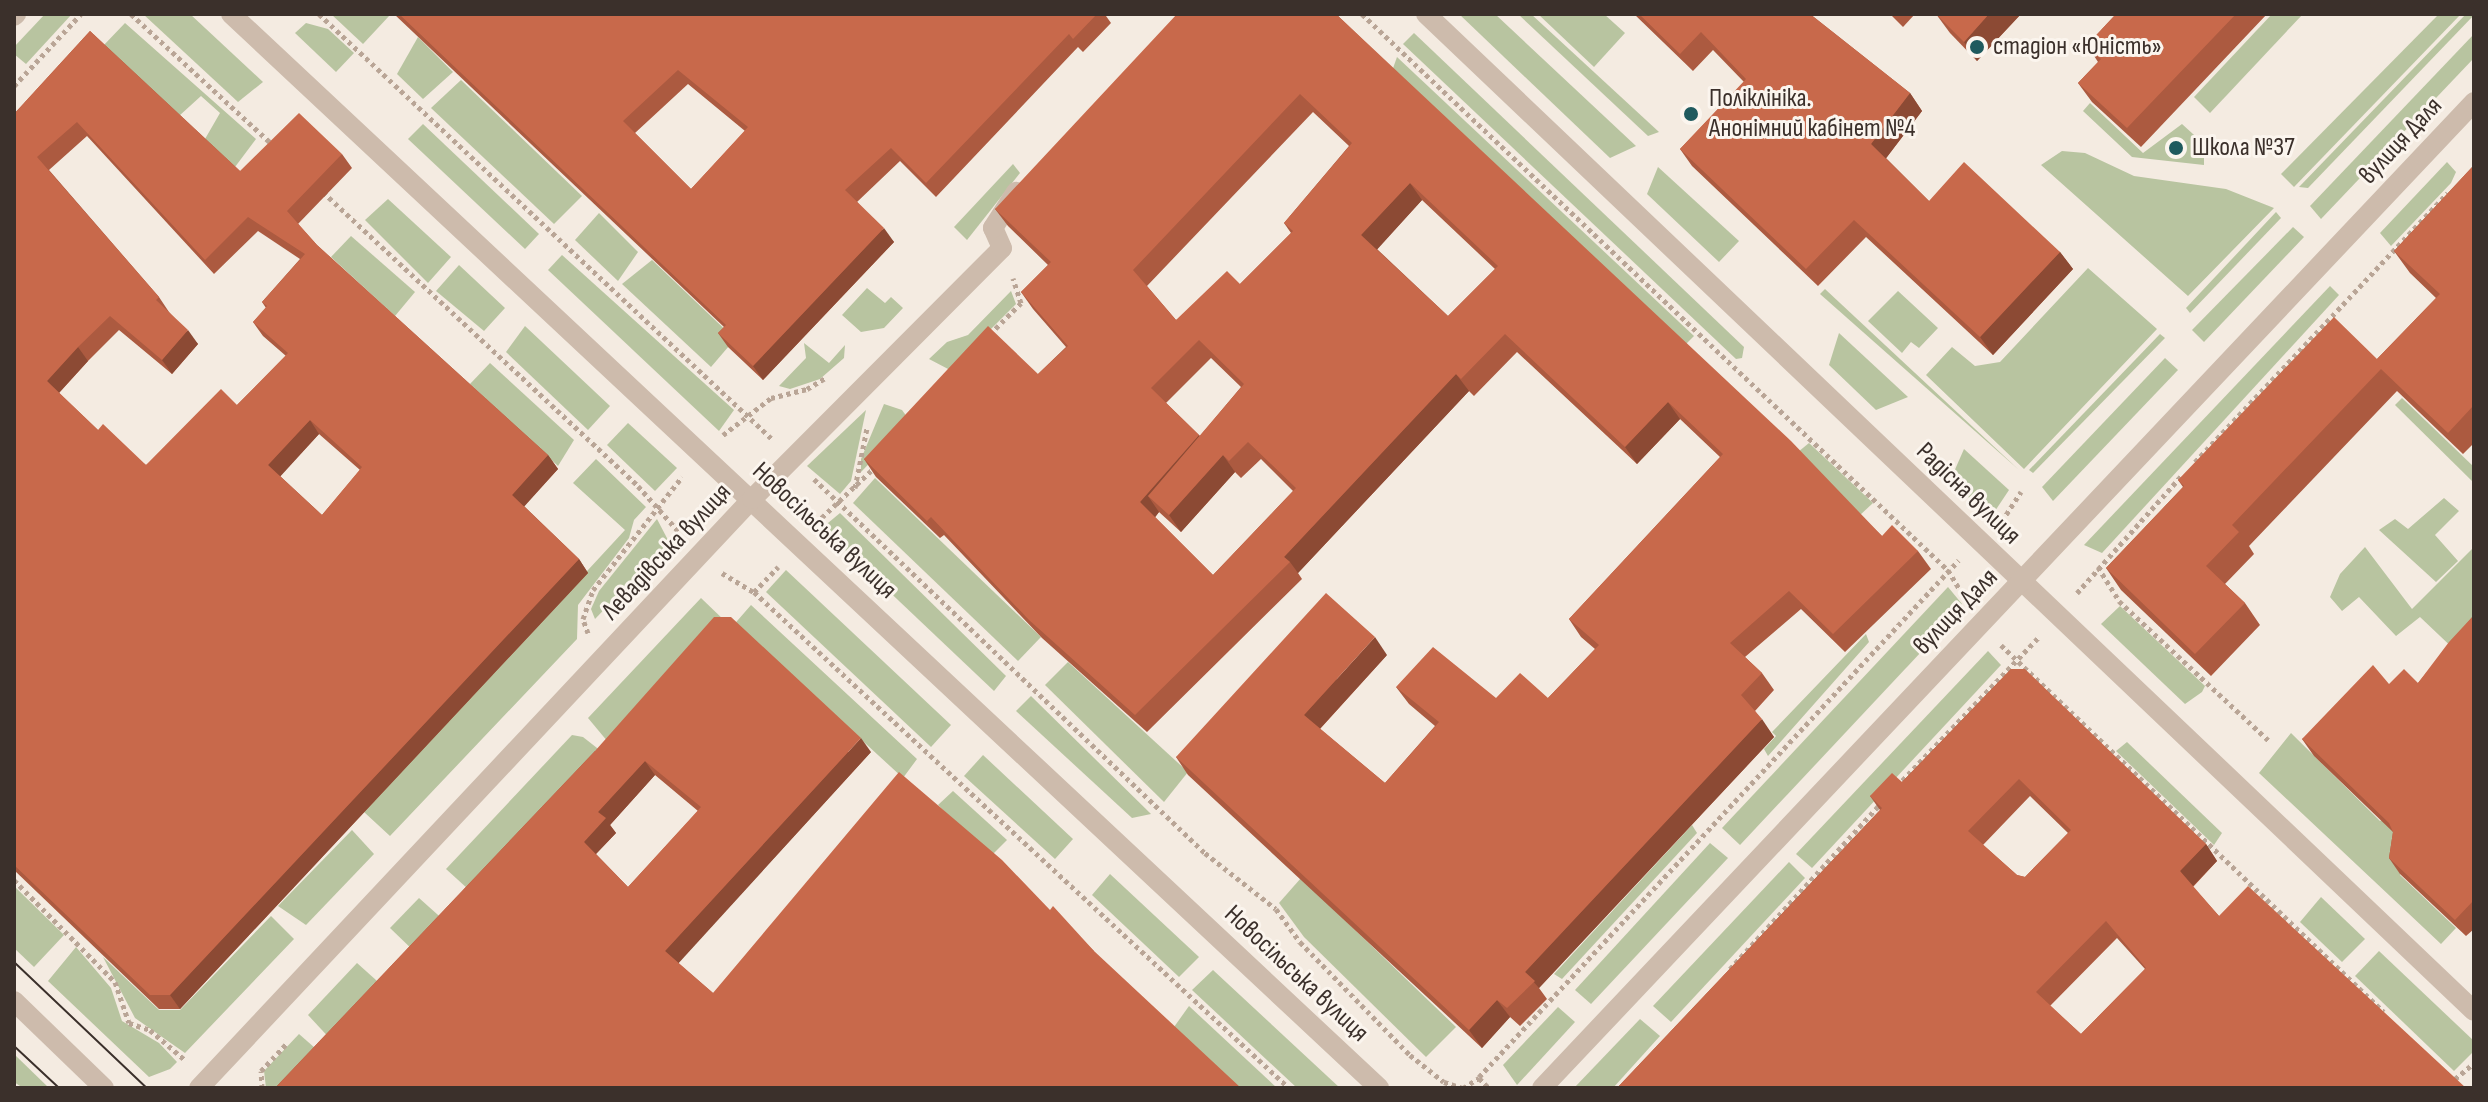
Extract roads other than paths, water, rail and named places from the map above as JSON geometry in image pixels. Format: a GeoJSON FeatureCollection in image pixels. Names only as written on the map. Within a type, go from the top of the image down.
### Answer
{"type":"FeatureCollection","features":[{"type":"Feature","properties":{"kind":"street","name":"Новосільська вулиця"},"geometry":{"type":"LineString","coordinates":[[231,14],[1379,1088]]}},
{"type":"Feature","properties":{"kind":"street","name":"Радісна вулиця"},"geometry":{"type":"LineString","coordinates":[[1426,14],[2474,1011]]}},
{"type":"Feature","properties":{"kind":"street","name":"вулиця Даля"},"geometry":{"type":"LineString","coordinates":[[1542,1088],[2474,102]]}},
{"type":"Feature","properties":{"kind":"street","name":"Левадівська вулиця"},"geometry":{"type":"LineString","coordinates":[[203,1084],[752,499],[1002,248],[993,228],[1000,210],[1030,177]]}},
{"type":"Feature","properties":{"kind":"street"},"geometry":{"type":"LineString","coordinates":[[14,1001],[104,1088]]}},
{"type":"Feature","properties":{"kind":"tram line"},"geometry":{"type":"LineString","coordinates":[[14,962],[147,1088]]}},
{"type":"Feature","properties":{"kind":"tram line"},"geometry":{"type":"LineString","coordinates":[[14,1046],[59,1088]]}},
{"type":"Feature","properties":{"kind":"place","name":"стадіон «Юність»"},"geometry":{"type":"Point","coordinates":[1977,47]}},
{"type":"Feature","properties":{"kind":"place","name":"Поліклініка. Анонімний кабінет №4"},"geometry":{"type":"Point","coordinates":[1691,114]}},
{"type":"Feature","properties":{"kind":"place","name":"Школа №37"},"geometry":{"type":"Point","coordinates":[2176,148]}}]}
